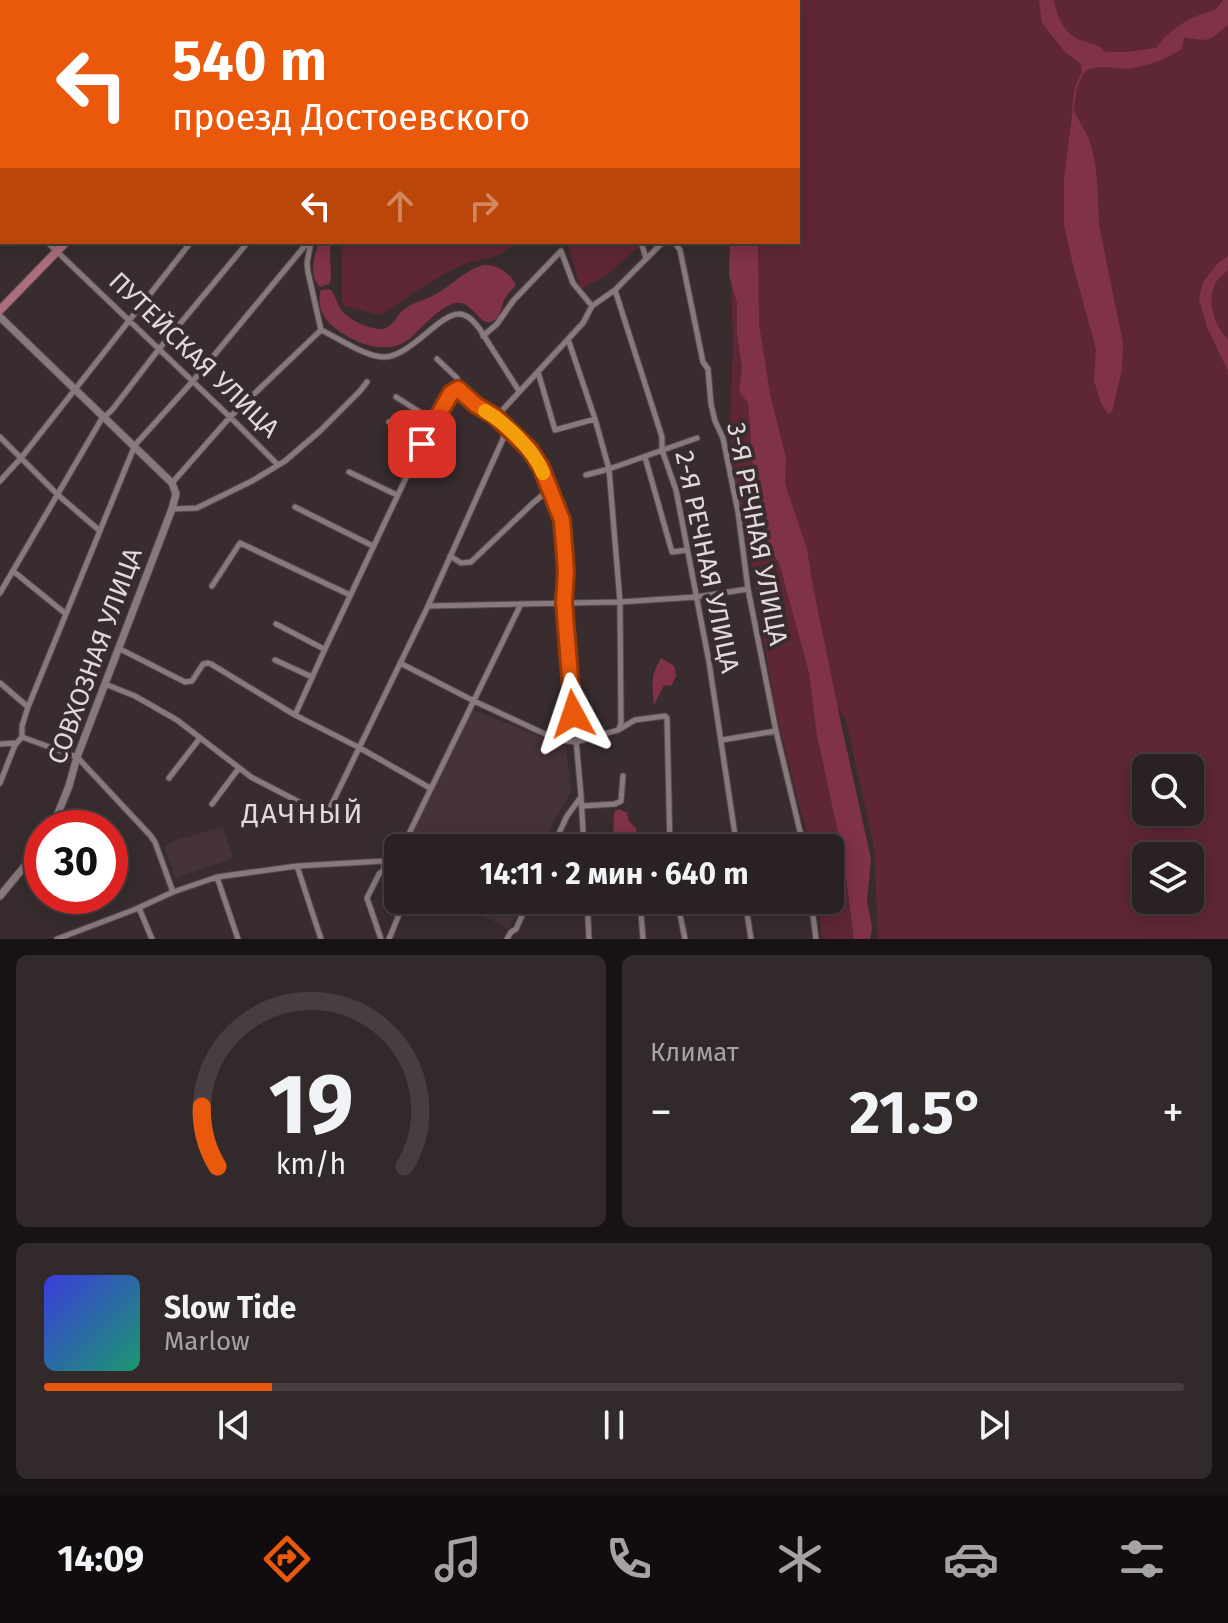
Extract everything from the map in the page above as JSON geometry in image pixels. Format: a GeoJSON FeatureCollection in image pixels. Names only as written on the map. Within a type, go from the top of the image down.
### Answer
{"type":"FeatureCollection","features":[{"type":"Feature","properties":{"kind":"main road"},"geometry":{"type":"LineString","coordinates":[[0,310],[64,244]]}},
{"type":"Feature","properties":{"kind":"street","name":"ПУТЕЙСКАЯ УЛИЦА"},"geometry":{"type":"LineString","coordinates":[[49,244],[277,464]]}},
{"type":"Feature","properties":{"kind":"street"},"geometry":{"type":"LineString","coordinates":[[0,481],[190,244]]}},
{"type":"Feature","properties":{"kind":"street"},"geometry":{"type":"LineString","coordinates":[[0,593],[103,417],[112,410],[246,244]]}},
{"type":"Feature","properties":{"kind":"street"},"geometry":{"type":"LineString","coordinates":[[0,783],[22,737],[28,707],[135,445],[308,244]]}},
{"type":"Feature","properties":{"kind":"street"},"geometry":{"type":"LineString","coordinates":[[310,244],[308,272],[321,330]]}},
{"type":"Feature","properties":{"kind":"street"},"geometry":{"type":"LineString","coordinates":[[559,244],[573,283],[592,306]]}},
{"type":"Feature","properties":{"kind":"street"},"geometry":{"type":"LineString","coordinates":[[642,244],[646,258]]}},
{"type":"Feature","properties":{"kind":"street"},"geometry":{"type":"LineString","coordinates":[[496,417],[583,323],[592,306],[615,290],[661,244]]}},
{"type":"Feature","properties":{"kind":"street","name":"3-Я РЕЧНАЯ УЛИЦА"},"geometry":{"type":"LineString","coordinates":[[676,244],[680,250],[703,362],[708,369],[713,413],[723,438],[776,731],[802,834]]}},
{"type":"Feature","properties":{"kind":"street"},"geometry":{"type":"LineString","coordinates":[[483,336],[561,251]]}},
{"type":"Feature","properties":{"kind":"street","name":"2-Я РЕЧНАЯ УЛИЦА"},"geometry":{"type":"LineString","coordinates":[[615,290],[676,490],[709,662],[735,834]]}},
{"type":"Feature","properties":{"kind":"street"},"geometry":{"type":"LineString","coordinates":[[321,330],[368,354],[387,357],[403,351],[457,313],[464,315],[472,320],[519,391]]}},
{"type":"Feature","properties":{"kind":"street"},"geometry":{"type":"LineString","coordinates":[[0,317],[172,483],[230,417],[321,330]]}},
{"type":"Feature","properties":{"kind":"street"},"geometry":{"type":"LineString","coordinates":[[568,339],[609,469],[620,602],[621,723],[618,730]]}},
{"type":"Feature","properties":{"kind":"street"},"geometry":{"type":"LineString","coordinates":[[437,359],[457,378],[458,389],[496,417],[530,450],[541,467],[562,520],[566,571],[564,602],[583,834]]}},
{"type":"Feature","properties":{"kind":"street"},"geometry":{"type":"LineString","coordinates":[[538,372],[555,430],[595,419]]}},
{"type":"Feature","properties":{"kind":"street"},"geometry":{"type":"LineString","coordinates":[[172,509],[197,508],[285,461],[320,431],[367,382]]}},
{"type":"Feature","properties":{"kind":"street"},"geometry":{"type":"LineString","coordinates":[[295,715],[422,444],[451,393],[458,389]]}},
{"type":"Feature","properties":{"kind":"street"},"geometry":{"type":"LineString","coordinates":[[396,397],[434,421]]}},
{"type":"Feature","properties":{"kind":"street"},"geometry":{"type":"LineString","coordinates":[[389,422],[422,444]]}},
{"type":"Feature","properties":{"kind":"street"},"geometry":{"type":"LineString","coordinates":[[104,684],[135,696],[177,720],[239,768],[326,816],[428,606],[503,439],[501,423]]}},
{"type":"Feature","properties":{"kind":"street"},"geometry":{"type":"LineString","coordinates":[[0,437],[58,495],[100,531]]}},
{"type":"Feature","properties":{"kind":"street"},"geometry":{"type":"LineString","coordinates":[[586,475],[697,438]]}},
{"type":"Feature","properties":{"kind":"street"},"geometry":{"type":"LineString","coordinates":[[645,457],[672,552],[687,550]]}},
{"type":"Feature","properties":{"kind":"street"},"geometry":{"type":"LineString","coordinates":[[349,472],[397,495]]}},
{"type":"Feature","properties":{"kind":"street","name":"СОВХОЗНАЯ УЛИЦА"},"geometry":{"type":"LineString","coordinates":[[59,810],[172,509],[176,490],[172,483]]}},
{"type":"Feature","properties":{"kind":"street"},"geometry":{"type":"LineString","coordinates":[[450,556],[461,563],[471,562],[550,489]]}},
{"type":"Feature","properties":{"kind":"street"},"geometry":{"type":"LineString","coordinates":[[295,507],[373,546]]}},
{"type":"Feature","properties":{"kind":"street"},"geometry":{"type":"LineString","coordinates":[[212,586],[240,543],[350,595]]}},
{"type":"Feature","properties":{"kind":"street"},"geometry":{"type":"LineString","coordinates":[[13,571],[66,614]]}},
{"type":"Feature","properties":{"kind":"street"},"geometry":{"type":"LineString","coordinates":[[428,606],[620,602],[696,597],[748,589]]}},
{"type":"Feature","properties":{"kind":"street"},"geometry":{"type":"LineString","coordinates":[[409,834],[521,604]]}},
{"type":"Feature","properties":{"kind":"street"},"geometry":{"type":"LineString","coordinates":[[276,624],[325,649]]}},
{"type":"Feature","properties":{"kind":"street"},"geometry":{"type":"LineString","coordinates":[[118,648],[185,682],[192,681],[203,664],[208,663],[295,715],[430,788]]}},
{"type":"Feature","properties":{"kind":"street"},"geometry":{"type":"LineString","coordinates":[[275,660],[312,677]]}},
{"type":"Feature","properties":{"kind":"street"},"geometry":{"type":"LineString","coordinates":[[400,663],[558,740],[576,742],[618,730],[635,720],[665,716],[670,834]]}},
{"type":"Feature","properties":{"kind":"street"},"geometry":{"type":"LineString","coordinates":[[0,683],[28,707]]}},
{"type":"Feature","properties":{"kind":"street"},"geometry":{"type":"LineString","coordinates":[[722,740],[776,731]]}},
{"type":"Feature","properties":{"kind":"street"},"geometry":{"type":"LineString","coordinates":[[22,737],[77,757],[155,842],[173,892]]}},
{"type":"Feature","properties":{"kind":"street"},"geometry":{"type":"LineString","coordinates":[[169,778],[200,738]]}},
{"type":"Feature","properties":{"kind":"street"},"geometry":{"type":"LineString","coordinates":[[0,744],[17,743]]}},
{"type":"Feature","properties":{"kind":"street"},"geometry":{"type":"LineString","coordinates":[[212,804],[239,768]]}},
{"type":"Feature","properties":{"kind":"street"},"geometry":{"type":"LineString","coordinates":[[570,811],[621,801],[623,776]]}},
{"type":"Feature","properties":{"kind":"street"},"geometry":{"type":"LineString","coordinates":[[559,834],[581,796]]}},
{"type":"Feature","properties":{"kind":"street"},"geometry":{"type":"LineString","coordinates":[[57,939],[217,877],[297,866],[384,861]]}},
{"type":"Feature","properties":{"kind":"street"},"geometry":{"type":"LineString","coordinates":[[297,866],[321,939]]}},
{"type":"Feature","properties":{"kind":"street"},"geometry":{"type":"LineString","coordinates":[[0,896],[24,867]]}},
{"type":"Feature","properties":{"kind":"street"},"geometry":{"type":"LineString","coordinates":[[381,939],[367,898],[384,870]]}},
{"type":"Feature","properties":{"kind":"street"},"geometry":{"type":"LineString","coordinates":[[217,877],[238,939]]}},
{"type":"Feature","properties":{"kind":"street"},"geometry":{"type":"LineString","coordinates":[[139,908],[152,939]]}},
{"type":"Feature","properties":{"kind":"street"},"geometry":{"type":"LineString","coordinates":[[389,939],[399,914]]}},
{"type":"Feature","properties":{"kind":"street"},"geometry":{"type":"LineString","coordinates":[[507,939],[523,914]]}},
{"type":"Feature","properties":{"kind":"street"},"geometry":{"type":"LineString","coordinates":[[587,914],[589,939]]}},
{"type":"Feature","properties":{"kind":"street"},"geometry":{"type":"LineString","coordinates":[[641,914],[643,939]]}},
{"type":"Feature","properties":{"kind":"street"},"geometry":{"type":"LineString","coordinates":[[680,914],[685,939]]}},
{"type":"Feature","properties":{"kind":"street"},"geometry":{"type":"LineString","coordinates":[[747,914],[751,939]]}},
{"type":"Feature","properties":{"kind":"street"},"geometry":{"type":"LineString","coordinates":[[813,914],[816,939]]}},
{"type":"Feature","properties":{"kind":"shaded area"},"geometry":{"type":"Polygon","coordinates":[[[800,0],[1228,0],[1228,939],[878,939],[874,847],[846,721],[800,641],[809,673],[839,834],[806,834],[775,709],[749,550],[736,498],[730,430],[733,340],[729,244],[800,244],[800,0]]]}},
{"type":"Feature","properties":{"kind":"shaded area"},"geometry":{"type":"Polygon","coordinates":[[[1039,0],[1053,0],[1063,25],[1071,34],[1106,52],[1156,48],[1174,29],[1214,10],[1223,0],[1228,0],[1228,25],[1208,39],[1184,37],[1182,49],[1151,63],[1126,69],[1094,68],[1082,74],[1081,64],[1064,51],[1042,23],[1039,0]]]}},
{"type":"Feature","properties":{"kind":"shaded area"},"geometry":{"type":"Polygon","coordinates":[[[1073,108],[1093,152],[1099,225],[1123,343],[1122,369],[1112,412],[1108,414],[1094,381],[1096,349],[1064,225],[1064,178],[1073,108]]]}},
{"type":"Feature","properties":{"kind":"shaded area"},"geometry":{"type":"Polygon","coordinates":[[[318,244],[331,244],[329,284],[320,287],[316,282],[314,260],[318,244]]]}},
{"type":"Feature","properties":{"kind":"shaded area"},"geometry":{"type":"Polygon","coordinates":[[[342,244],[513,244],[497,256],[463,265],[442,275],[380,315],[342,305],[342,244]]]}},
{"type":"Feature","properties":{"kind":"shaded area"},"geometry":{"type":"Polygon","coordinates":[[[568,244],[638,244],[639,247],[607,275],[581,289],[568,244]]]}},
{"type":"Feature","properties":{"kind":"shaded area"},"geometry":{"type":"Polygon","coordinates":[[[730,244],[758,244],[759,323],[770,394],[786,458],[785,484],[807,549],[871,859],[867,900],[872,928],[870,939],[854,939],[844,863],[844,834],[838,834],[817,735],[809,673],[779,562],[759,538],[753,498],[748,403],[739,391],[742,368],[737,303],[729,275],[730,244]]]}},
{"type":"Feature","properties":{"kind":"shaded area"},"geometry":{"type":"Polygon","coordinates":[[[1228,256],[1228,270],[1216,282],[1211,298],[1216,321],[1228,339],[1228,371],[1207,327],[1199,299],[1203,282],[1228,256]]]}},
{"type":"Feature","properties":{"kind":"shaded area"},"geometry":{"type":"Polygon","coordinates":[[[483,265],[502,270],[516,285],[505,298],[496,319],[484,321],[465,304],[452,304],[409,339],[391,347],[371,346],[351,339],[331,324],[320,306],[321,290],[330,289],[341,310],[350,318],[370,327],[386,328],[407,307],[436,294],[470,270],[483,265]]]}},
{"type":"Feature","properties":{"kind":"shaded area"},"geometry":{"type":"Polygon","coordinates":[[[661,658],[674,666],[676,676],[671,686],[664,685],[654,705],[653,681],[661,658]]]}},
{"type":"Feature","properties":{"kind":"shaded area"},"geometry":{"type":"Polygon","coordinates":[[[471,709],[566,747],[571,792],[548,834],[408,834],[471,709]]]}},
{"type":"Feature","properties":{"kind":"shaded area"},"geometry":{"type":"Polygon","coordinates":[[[619,809],[627,813],[637,834],[613,834],[614,812],[619,809]]]}},
{"type":"Feature","properties":{"kind":"shaded area"},"geometry":{"type":"Polygon","coordinates":[[[223,827],[233,858],[176,878],[164,846],[223,827]]]}},
{"type":"Feature","properties":{"kind":"shaded area"},"geometry":{"type":"Polygon","coordinates":[[[844,864],[854,939],[822,939],[819,914],[844,914],[844,864]]]}},
{"type":"Feature","properties":{"kind":"shaded area"},"geometry":{"type":"Polygon","coordinates":[[[479,914],[516,914],[509,929],[479,914]]]}},
{"type":"Feature","properties":{"kind":"waterway"},"geometry":{"type":"LineString","coordinates":[[1073,108],[1076,87],[1082,74]]}},
{"type":"Feature","properties":{"kind":"slow traffic"},"geometry":{"type":"LineString","coordinates":[[485,411],[496,417],[530,450],[543,473]]}},
{"type":"Feature","properties":{"kind":"district","name":"ДАЧНЫЙ"},"geometry":{"type":"Point","coordinates":[303,813]}},
{"type":"Feature","properties":{"kind":"route"},"geometry":{"type":"LineString","coordinates":[[422,444],[451,393],[458,389],[496,417],[530,450],[541,467],[562,520],[566,571],[564,602],[573,714]]}}]}
